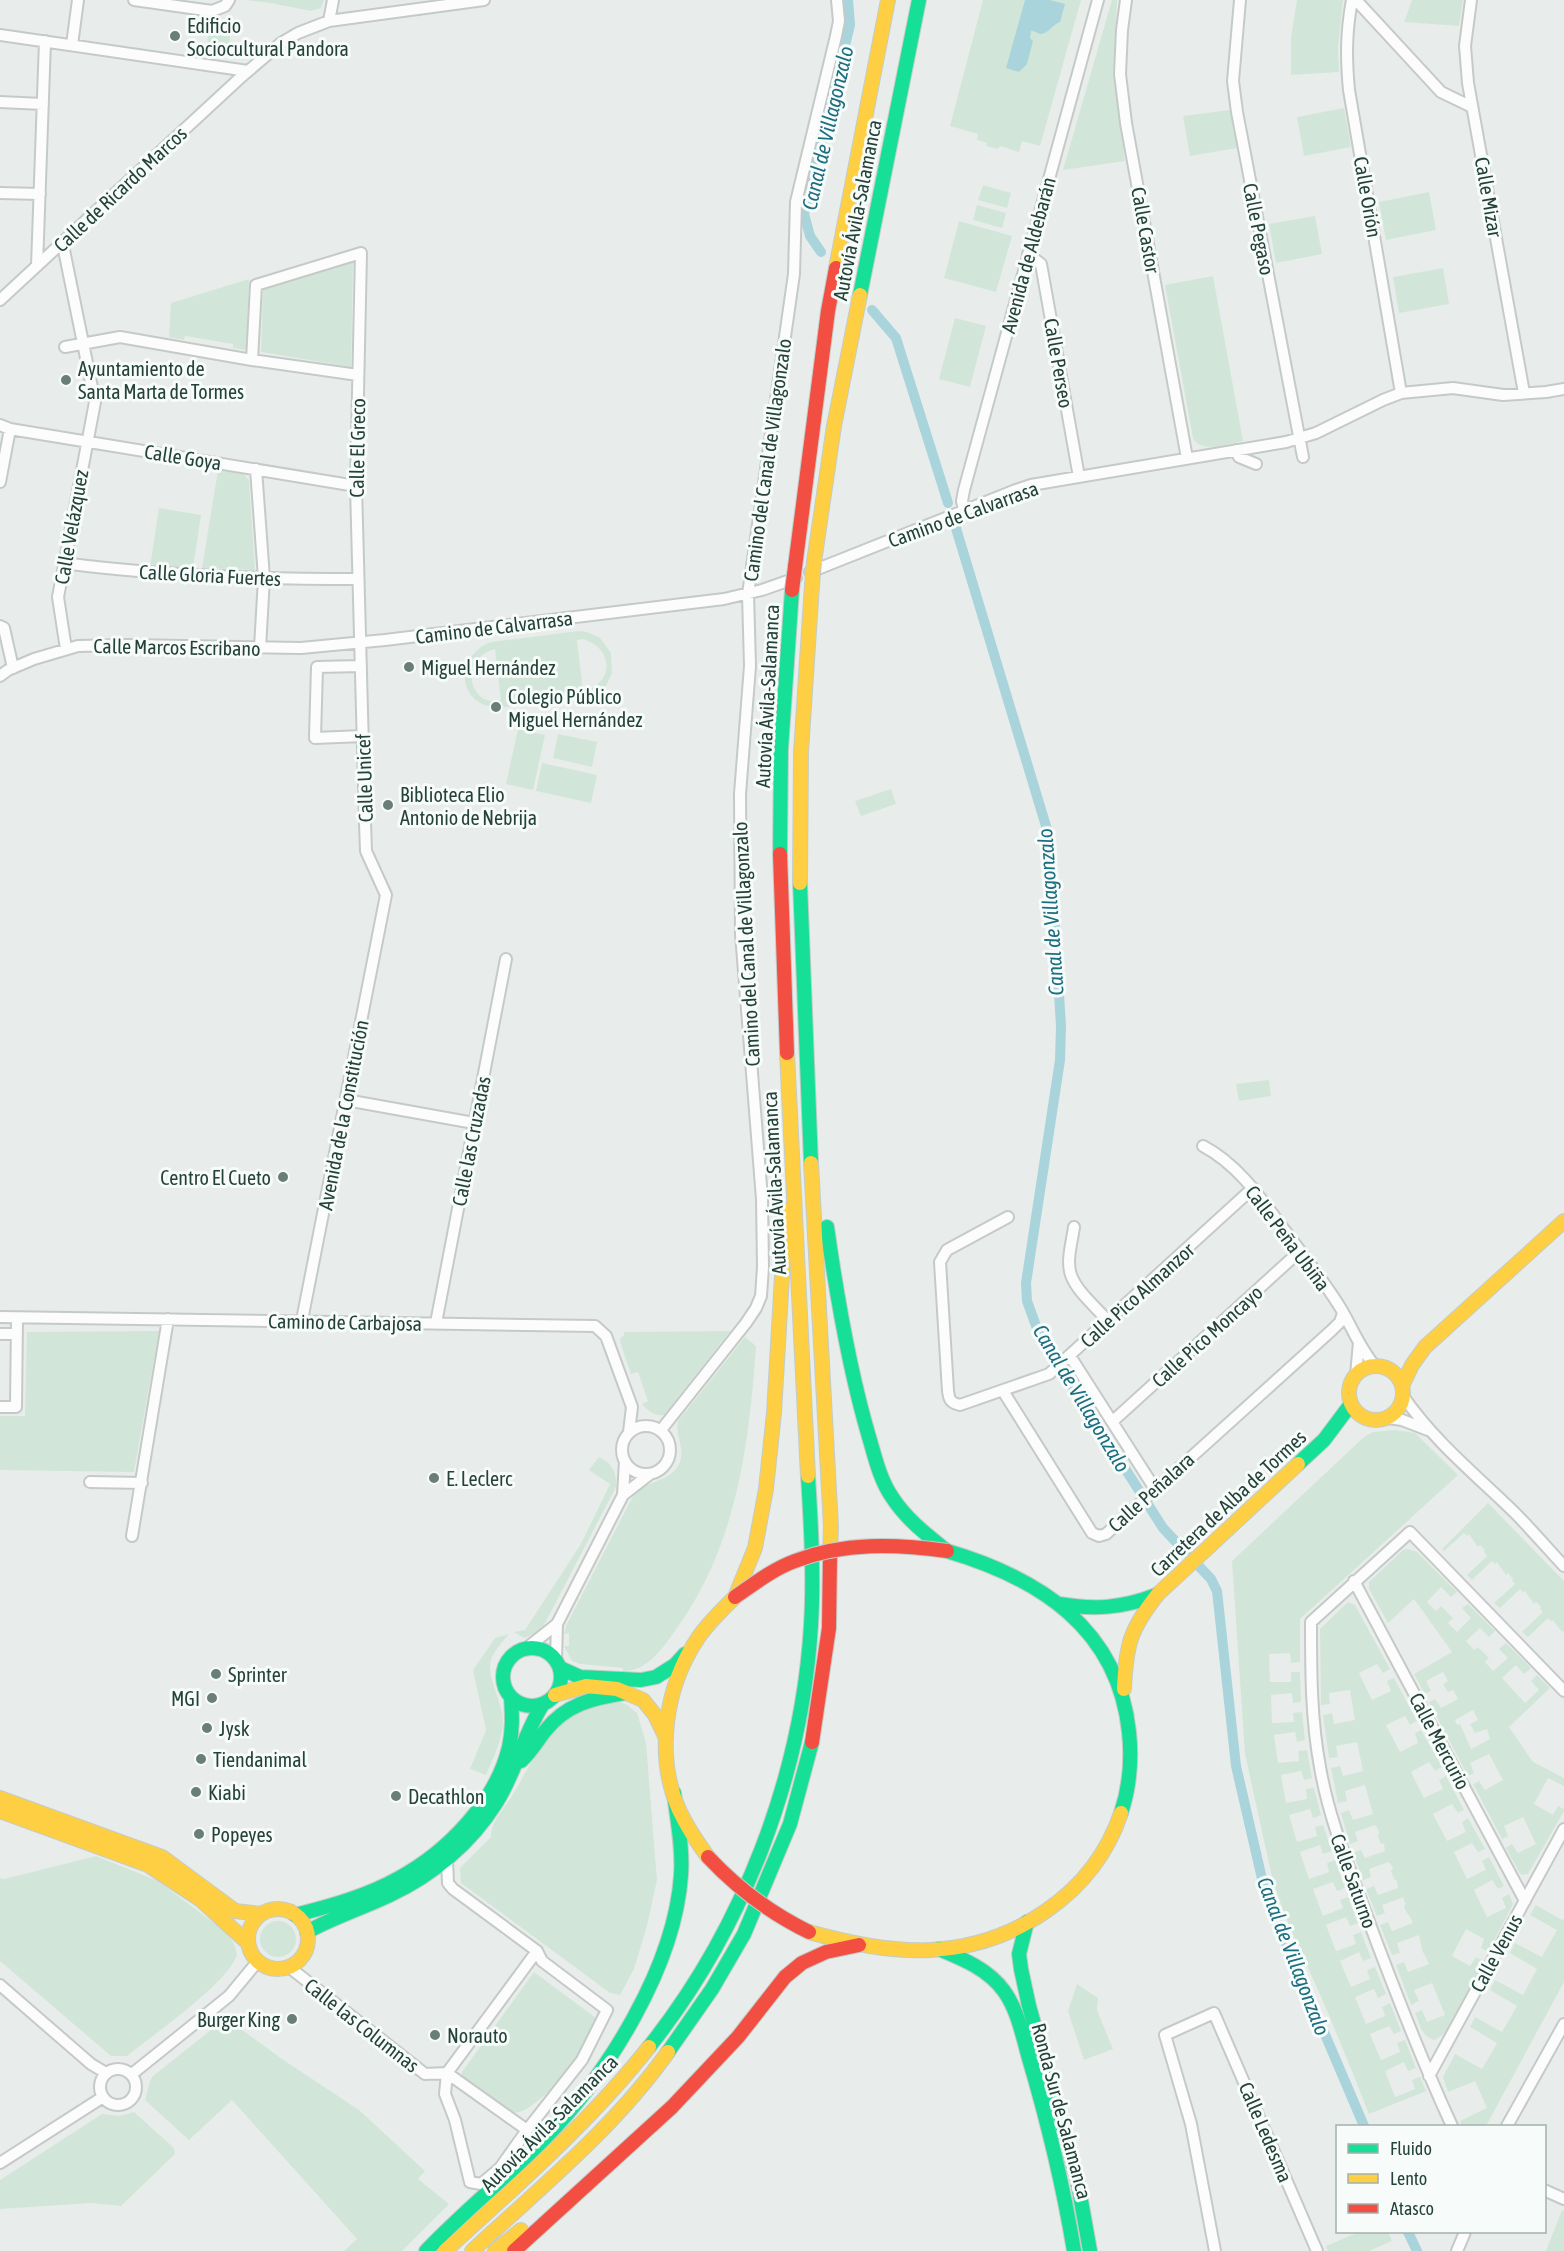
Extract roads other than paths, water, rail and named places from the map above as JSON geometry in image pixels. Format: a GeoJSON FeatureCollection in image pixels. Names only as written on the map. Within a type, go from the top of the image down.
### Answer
{"type":"FeatureCollection","features":[{"type":"Feature","properties":{"kind":"main road","name":"Autovía Ávila-Salamanca"},"geometry":{"type":"LineString","coordinates":[[445,2251],[596,2110],[653,2043],[693,1984],[747,1883],[770,1822],[789,1761],[798,1719],[811,1629],[812,1586],[805,1384],[788,1077],[780,870],[781,749],[792,590],[828,311],[888,0]]}},
{"type":"Feature","properties":{"kind":"main road","name":"Autovía Ávila-Salamanca"},"geometry":{"type":"LineString","coordinates":[[472,2251],[614,2118],[644,2085],[690,2022],[744,1934],[790,1824],[808,1763],[825,1668],[831,1585],[830,1504],[799,871],[801,752],[814,562],[834,426],[919,0]]}},
{"type":"Feature","properties":{"kind":"main road"},"geometry":{"type":"LineString","coordinates":[[735,1597],[755,1548],[766,1489],[774,1413],[782,1287],[782,1127],[788,1077]]}},
{"type":"Feature","properties":{"kind":"main road"},"geometry":{"type":"LineString","coordinates":[[810,1114],[821,1170],[832,1266],[854,1378],[868,1434],[890,1496],[911,1523],[947,1551]]}},
{"type":"Feature","properties":{"kind":"main road"},"geometry":{"type":"LineString","coordinates":[[1425,1347],[1382,1367],[1365,1369],[1356,1376],[1349,1389],[1354,1409],[1366,1419],[1388,1418],[1399,1407],[1402,1391],[1412,1365],[1425,1347],[1564,1221]]}},
{"type":"Feature","properties":{"kind":"main road"},"geometry":{"type":"LineString","coordinates":[[1382,1367],[1395,1375],[1402,1391]]}},
{"type":"Feature","properties":{"kind":"main road","name":"Carretera de Alba de Tormes"},"geometry":{"type":"LineString","coordinates":[[1124,1702],[1125,1651],[1130,1634],[1139,1618],[1158,1594],[1324,1440],[1351,1404]]}},
{"type":"Feature","properties":{"kind":"main road","name":"Carretera de Alba de Tormes"},"geometry":{"type":"LineString","coordinates":[[1324,1440],[1366,1419]]}},
{"type":"Feature","properties":{"kind":"main road"},"geometry":{"type":"LineString","coordinates":[[295,1915],[321,1909],[408,1873],[435,1854],[466,1823],[496,1779],[512,1735],[513,1709],[502,1678],[509,1658],[518,1651],[528,1647],[548,1652],[558,1664],[580,1677],[640,1680],[656,1677],[675,1665],[735,1597],[795,1561],[842,1549],[893,1545],[947,1551],[978,1559],[1033,1584],[1083,1626],[1113,1669],[1124,1702],[1132,1744],[1128,1796],[1118,1827],[1104,1853],[1076,1888],[1055,1906],[1000,1936],[939,1949],[912,1950],[859,1945],[809,1932],[779,1918],[745,1895],[708,1857],[689,1829],[674,1793],[667,1767],[666,1738],[669,1706],[677,1677],[693,1645]]}},
{"type":"Feature","properties":{"kind":"main road","name":"Carretera de Alba de Tormes"},"geometry":{"type":"LineString","coordinates":[[1058,1604],[1087,1609],[1108,1609],[1133,1605],[1158,1594]]}},
{"type":"Feature","properties":{"kind":"main road"},"geometry":{"type":"LineString","coordinates":[[555,1695],[560,1687],[558,1664]]}},
{"type":"Feature","properties":{"kind":"main road"},"geometry":{"type":"LineString","coordinates":[[307,1932],[419,1880],[447,1859],[476,1829],[496,1803],[514,1767],[527,1731],[543,1704],[555,1695],[585,1686],[617,1689],[643,1700],[655,1715],[666,1738]]}},
{"type":"Feature","properties":{"kind":"main road"},"geometry":{"type":"LineString","coordinates":[[514,1767],[526,1757],[553,1721],[571,1706],[595,1696],[625,1693]]}},
{"type":"Feature","properties":{"kind":"main road"},"geometry":{"type":"LineString","coordinates":[[511,1698],[526,1706],[543,1704]]}},
{"type":"Feature","properties":{"kind":"main road"},"geometry":{"type":"LineString","coordinates":[[426,2251],[546,2137],[582,2096],[630,2024],[661,1954],[674,1915],[680,1883],[681,1856],[674,1793]]}},
{"type":"Feature","properties":{"kind":"main road"},"geometry":{"type":"LineString","coordinates":[[0,1798],[132,1852],[223,1917],[248,1943]]}},
{"type":"Feature","properties":{"kind":"main road"},"geometry":{"type":"LineString","coordinates":[[0,1811],[132,1852],[162,1857],[236,1911],[261,1914]]}},
{"type":"Feature","properties":{"kind":"main road"},"geometry":{"type":"LineString","coordinates":[[282,1909],[295,1915],[303,1922],[307,1932],[307,1946],[301,1959],[289,1967],[278,1969],[267,1967],[251,1953],[248,1943],[249,1932],[254,1922],[261,1914],[270,1910],[282,1909]]}},
{"type":"Feature","properties":{"kind":"main road","name":"Ronda Sur de Salamanca"},"geometry":{"type":"LineString","coordinates":[[1027,1922],[1019,1954],[1021,1969],[1029,2006],[1077,2178],[1090,2251]]}},
{"type":"Feature","properties":{"kind":"main road"},"geometry":{"type":"LineString","coordinates":[[514,2251],[672,2107],[738,2037],[784,1977],[802,1963],[826,1952],[859,1945]]}},
{"type":"Feature","properties":{"kind":"main road","name":"Ronda Sur de Salamanca"},"geometry":{"type":"LineString","coordinates":[[939,1949],[970,1961],[991,1976],[1005,1992],[1015,2010],[1041,2095],[1063,2184],[1074,2251]]}},
{"type":"Feature","properties":{"kind":"main road"},"geometry":{"type":"LineString","coordinates":[[495,2251],[672,2107]]}},
{"type":"Feature","properties":{"kind":"street"},"geometry":{"type":"LineString","coordinates":[[72,45],[78,0]]}},
{"type":"Feature","properties":{"kind":"street"},"geometry":{"type":"LineString","coordinates":[[134,0],[212,10],[227,3]]}},
{"type":"Feature","properties":{"kind":"street"},"geometry":{"type":"LineString","coordinates":[[329,21],[333,0]]}},
{"type":"Feature","properties":{"kind":"street","name":"Calle de Ricardo Marcos"},"geometry":{"type":"LineString","coordinates":[[0,300],[242,73],[281,43],[298,33],[329,21],[484,0]]}},
{"type":"Feature","properties":{"kind":"street","name":"Camino del Canal de Villagonzalo"},"geometry":{"type":"LineString","coordinates":[[656,1428],[746,1323],[761,1296],[762,1198],[741,934],[740,794],[750,666],[748,594],[794,274],[796,202],[836,36],[839,21],[837,0]]}},
{"type":"Feature","properties":{"kind":"street","name":"Avenida de Aldebarán"},"geometry":{"type":"LineString","coordinates":[[964,510],[964,490],[1098,0]]}},
{"type":"Feature","properties":{"kind":"street","name":"Calle Castor"},"geometry":{"type":"LineString","coordinates":[[1126,0],[1120,74],[1126,123],[1187,458]]}},
{"type":"Feature","properties":{"kind":"street","name":"Calle Pegaso"},"geometry":{"type":"LineString","coordinates":[[1240,0],[1233,81],[1237,112],[1303,457]]}},
{"type":"Feature","properties":{"kind":"street"},"geometry":{"type":"LineString","coordinates":[[1354,0],[1441,92],[1472,107]]}},
{"type":"Feature","properties":{"kind":"street","name":"Calle Orión"},"geometry":{"type":"LineString","coordinates":[[1354,0],[1347,28],[1346,58],[1349,90],[1401,393]]}},
{"type":"Feature","properties":{"kind":"street","name":"Calle Mizar"},"geometry":{"type":"LineString","coordinates":[[1471,0],[1465,46],[1472,107],[1524,393]]}},
{"type":"Feature","properties":{"kind":"street"},"geometry":{"type":"LineString","coordinates":[[0,35],[242,73]]}},
{"type":"Feature","properties":{"kind":"street"},"geometry":{"type":"LineString","coordinates":[[37,266],[45,41]]}},
{"type":"Feature","properties":{"kind":"street"},"geometry":{"type":"LineString","coordinates":[[0,102],[43,104]]}},
{"type":"Feature","properties":{"kind":"street"},"geometry":{"type":"LineString","coordinates":[[0,193],[40,194]]}},
{"type":"Feature","properties":{"kind":"street"},"geometry":{"type":"LineString","coordinates":[[61,244],[83,343]]}},
{"type":"Feature","properties":{"kind":"street","name":"Calle El Greco"},"geometry":{"type":"LineString","coordinates":[[252,360],[256,285],[361,253],[356,486],[360,643]]}},
{"type":"Feature","properties":{"kind":"street","name":"Calle Perseo"},"geometry":{"type":"LineString","coordinates":[[1028,254],[1041,264],[1079,477]]}},
{"type":"Feature","properties":{"kind":"street"},"geometry":{"type":"LineString","coordinates":[[65,347],[120,337],[252,360],[358,375]]}},
{"type":"Feature","properties":{"kind":"street","name":"Calle Velázquez"},"geometry":{"type":"LineString","coordinates":[[66,649],[58,597],[95,406],[83,343]]}},
{"type":"Feature","properties":{"kind":"street","name":"Camino de Calvarrasa"},"geometry":{"type":"LineString","coordinates":[[360,643],[724,599],[748,594],[843,560],[1031,485],[1286,442],[1316,433],[1401,393],[1453,388],[1503,394],[1546,392],[1564,388]]}},
{"type":"Feature","properties":{"kind":"street"},"geometry":{"type":"LineString","coordinates":[[0,482],[5,427]]}},
{"type":"Feature","properties":{"kind":"street","name":"Calle Goya"},"geometry":{"type":"LineString","coordinates":[[5,427],[356,486]]}},
{"type":"Feature","properties":{"kind":"street"},"geometry":{"type":"LineString","coordinates":[[1236,450],[1239,457],[1256,464]]}},
{"type":"Feature","properties":{"kind":"street"},"geometry":{"type":"LineString","coordinates":[[256,469],[264,578],[260,648]]}},
{"type":"Feature","properties":{"kind":"street","name":"Calle Gloria Fuertes"},"geometry":{"type":"LineString","coordinates":[[63,563],[139,572],[264,578],[357,579]]}},
{"type":"Feature","properties":{"kind":"street"},"geometry":{"type":"LineString","coordinates":[[0,626],[4,628],[5,671]]}},
{"type":"Feature","properties":{"kind":"street","name":"Calle Marcos Escribano"},"geometry":{"type":"LineString","coordinates":[[5,671],[66,649],[92,644],[301,648],[360,643]]}},
{"type":"Feature","properties":{"kind":"street","name":"Calle Unicef"},"geometry":{"type":"LineString","coordinates":[[360,643],[366,851],[386,895],[384,909]]}},
{"type":"Feature","properties":{"kind":"street"},"geometry":{"type":"LineString","coordinates":[[361,666],[317,667],[315,738],[363,736]]}},
{"type":"Feature","properties":{"kind":"street","name":"Avenida de la Constitución"},"geometry":{"type":"LineString","coordinates":[[302,1320],[384,909]]}},
{"type":"Feature","properties":{"kind":"street","name":"Calle las Cruzadas"},"geometry":{"type":"LineString","coordinates":[[436,1323],[506,959]]}},
{"type":"Feature","properties":{"kind":"street"},"geometry":{"type":"LineString","coordinates":[[346,1100],[474,1124]]}},
{"type":"Feature","properties":{"kind":"street","name":"Calle Peña Ubiña"},"geometry":{"type":"LineString","coordinates":[[1203,1146],[1220,1155],[1253,1188],[1343,1313],[1367,1357],[1382,1367]]}},
{"type":"Feature","properties":{"kind":"street","name":"Calle Pico Almanzor"},"geometry":{"type":"LineString","coordinates":[[1008,1217],[947,1250],[940,1262],[949,1400],[953,1404],[960,1405],[1049,1374],[1253,1188]]}},
{"type":"Feature","properties":{"kind":"street"},"geometry":{"type":"LineString","coordinates":[[1074,1227],[1070,1256],[1071,1275],[1079,1288],[1108,1321]]}},
{"type":"Feature","properties":{"kind":"street","name":"Calle Pico Moncayo"},"geometry":{"type":"LineString","coordinates":[[1113,1422],[1300,1251]]}},
{"type":"Feature","properties":{"kind":"street","name":"Calle Peñalara"},"geometry":{"type":"LineString","coordinates":[[1003,1391],[1092,1533],[1100,1536],[1106,1534],[1332,1330],[1340,1322],[1343,1313]]}},
{"type":"Feature","properties":{"kind":"street","name":"Camino de Carbajosa"},"geometry":{"type":"LineString","coordinates":[[0,1317],[595,1326],[606,1335],[633,1411]]}},
{"type":"Feature","properties":{"kind":"street"},"geometry":{"type":"LineString","coordinates":[[0,1407],[16,1407],[17,1318]]}},
{"type":"Feature","properties":{"kind":"street"},"geometry":{"type":"LineString","coordinates":[[132,1536],[168,1319]]}},
{"type":"Feature","properties":{"kind":"street"},"geometry":{"type":"LineString","coordinates":[[1332,1330],[1358,1339],[1356,1376]]}},
{"type":"Feature","properties":{"kind":"street"},"geometry":{"type":"LineString","coordinates":[[0,1334],[16,1334]]}},
{"type":"Feature","properties":{"kind":"street"},"geometry":{"type":"LineString","coordinates":[[1067,1358],[1113,1422],[1148,1495]]}},
{"type":"Feature","properties":{"kind":"street"},"geometry":{"type":"LineString","coordinates":[[1402,1391],[1431,1432],[1514,1513],[1564,1566]]}},
{"type":"Feature","properties":{"kind":"street"},"geometry":{"type":"LineString","coordinates":[[528,1647],[557,1624],[623,1495],[625,1461],[623,1443],[629,1432],[633,1411],[667,1436],[671,1451],[665,1466],[623,1495]]}},
{"type":"Feature","properties":{"kind":"street"},"geometry":{"type":"LineString","coordinates":[[1388,1418],[1402,1420],[1431,1432]]}},
{"type":"Feature","properties":{"kind":"street"},"geometry":{"type":"LineString","coordinates":[[629,1432],[635,1428],[656,1428]]}},
{"type":"Feature","properties":{"kind":"street"},"geometry":{"type":"LineString","coordinates":[[625,1461],[636,1472],[651,1474]]}},
{"type":"Feature","properties":{"kind":"street"},"geometry":{"type":"LineString","coordinates":[[90,1482],[142,1483]]}},
{"type":"Feature","properties":{"kind":"street"},"geometry":{"type":"LineString","coordinates":[[1354,1581],[1410,1532],[1564,1690]]}},
{"type":"Feature","properties":{"kind":"street","name":"Calle Saturno"},"geometry":{"type":"LineString","coordinates":[[1354,1581],[1311,1622],[1311,1687],[1321,1773],[1331,1815],[1349,1868],[1429,2076],[1451,2125]]}},
{"type":"Feature","properties":{"kind":"street","name":"Calle Mercurio"},"geometry":{"type":"LineString","coordinates":[[1354,1581],[1525,1901]]}},
{"type":"Feature","properties":{"kind":"street"},"geometry":{"type":"LineString","coordinates":[[557,1624],[558,1664]]}},
{"type":"Feature","properties":{"kind":"street","name":"Calle Venus"},"geometry":{"type":"LineString","coordinates":[[1429,2076],[1564,1829]]}},
{"type":"Feature","properties":{"kind":"street"},"geometry":{"type":"LineString","coordinates":[[447,1859],[448,1883],[453,1889],[537,1952],[542,1961],[607,2010],[582,2060],[500,2168],[481,2184],[470,2182],[455,2120],[445,2094],[447,2073],[537,1952]]}},
{"type":"Feature","properties":{"kind":"street"},"geometry":{"type":"LineString","coordinates":[[132,2074],[229,1996],[258,1961]]}},
{"type":"Feature","properties":{"kind":"street","name":"Calle las Columnas"},"geometry":{"type":"LineString","coordinates":[[289,1967],[425,2074],[447,2073],[527,2130]]}},
{"type":"Feature","properties":{"kind":"street"},"geometry":{"type":"LineString","coordinates":[[0,1985],[91,2064],[106,2073]]}},
{"type":"Feature","properties":{"kind":"street","name":"Calle Ledesma"},"geometry":{"type":"LineString","coordinates":[[1215,2251],[1191,2124],[1165,2035],[1214,2013],[1317,2251]]}},
{"type":"Feature","properties":{"kind":"street"},"geometry":{"type":"LineString","coordinates":[[1508,2125],[1564,2024]]}},
{"type":"Feature","properties":{"kind":"street"},"geometry":{"type":"LineString","coordinates":[[116,2068],[132,2074],[136,2085],[134,2095],[126,2104],[113,2105],[103,2097],[100,2082],[106,2073],[116,2068]]}},
{"type":"Feature","properties":{"kind":"street"},"geometry":{"type":"LineString","coordinates":[[0,2163],[103,2097]]}},
{"type":"Feature","properties":{"kind":"street"},"geometry":{"type":"LineString","coordinates":[[1546,2190],[1564,2199]]}},
{"type":"Feature","properties":{"kind":"street"},"geometry":{"type":"LineString","coordinates":[[1457,2251],[1465,2233]]}},
{"type":"Feature","properties":{"kind":"water"},"geometry":{"type":"Polygon","coordinates":[[[1025,0],[1050,0],[1065,4],[1060,22],[1043,34],[1031,31],[1030,38],[1033,41],[1027,64],[1019,72],[1006,68],[1025,0]]]}},
{"type":"Feature","properties":{"kind":"waterway","name":"Canal de Villagonzalo"},"geometry":{"type":"LineString","coordinates":[[821,252],[810,236],[804,214],[850,25],[848,0]]}},
{"type":"Feature","properties":{"kind":"waterway","name":"Canal de Villagonzalo"},"geometry":{"type":"LineString","coordinates":[[872,310],[896,338],[948,503]]}},
{"type":"Feature","properties":{"kind":"waterway","name":"Canal de Villagonzalo"},"geometry":{"type":"LineString","coordinates":[[955,525],[1049,836],[1061,1026],[1060,1060],[1026,1283],[1027,1301],[1039,1334],[1163,1528],[1211,1579],[1217,1591],[1236,1766],[1266,1896],[1364,2125]]}},
{"type":"Feature","properties":{"kind":"waterway","name":"Canal de Villagonzalo"},"geometry":{"type":"LineString","coordinates":[[1408,2233],[1417,2251]]}},
{"type":"Feature","properties":{"kind":"place","name":"Edificio Sociocultural Pandora"},"geometry":{"type":"Point","coordinates":[175,36]}},
{"type":"Feature","properties":{"kind":"place","name":"Ayuntamiento de Santa Marta de Tormes"},"geometry":{"type":"Point","coordinates":[66,380]}},
{"type":"Feature","properties":{"kind":"place","name":"Miguel Hernández"},"geometry":{"type":"Point","coordinates":[409,667]}},
{"type":"Feature","properties":{"kind":"place","name":"Colegio Público Miguel Hernández"},"geometry":{"type":"Point","coordinates":[496,707]}},
{"type":"Feature","properties":{"kind":"place","name":"Biblioteca Elio Antonio de Nebrija"},"geometry":{"type":"Point","coordinates":[388,805]}},
{"type":"Feature","properties":{"kind":"place","name":"Centro El Cueto"},"geometry":{"type":"Point","coordinates":[283,1177]}},
{"type":"Feature","properties":{"kind":"place","name":"E. Leclerc"},"geometry":{"type":"Point","coordinates":[434,1478]}},
{"type":"Feature","properties":{"kind":"place","name":"Sprinter"},"geometry":{"type":"Point","coordinates":[216,1674]}},
{"type":"Feature","properties":{"kind":"place","name":"MGI"},"geometry":{"type":"Point","coordinates":[212,1698]}},
{"type":"Feature","properties":{"kind":"place","name":"Jysk"},"geometry":{"type":"Point","coordinates":[207,1728]}},
{"type":"Feature","properties":{"kind":"place","name":"Tiendanimal"},"geometry":{"type":"Point","coordinates":[201,1759]}},
{"type":"Feature","properties":{"kind":"place","name":"Kiabi"},"geometry":{"type":"Point","coordinates":[196,1792]}},
{"type":"Feature","properties":{"kind":"place","name":"Decathlon"},"geometry":{"type":"Point","coordinates":[396,1796]}},
{"type":"Feature","properties":{"kind":"place","name":"Popeyes"},"geometry":{"type":"Point","coordinates":[199,1834]}},
{"type":"Feature","properties":{"kind":"place","name":"Burger King"},"geometry":{"type":"Point","coordinates":[292,2019]}},
{"type":"Feature","properties":{"kind":"place","name":"Norauto"},"geometry":{"type":"Point","coordinates":[435,2035]}}]}
